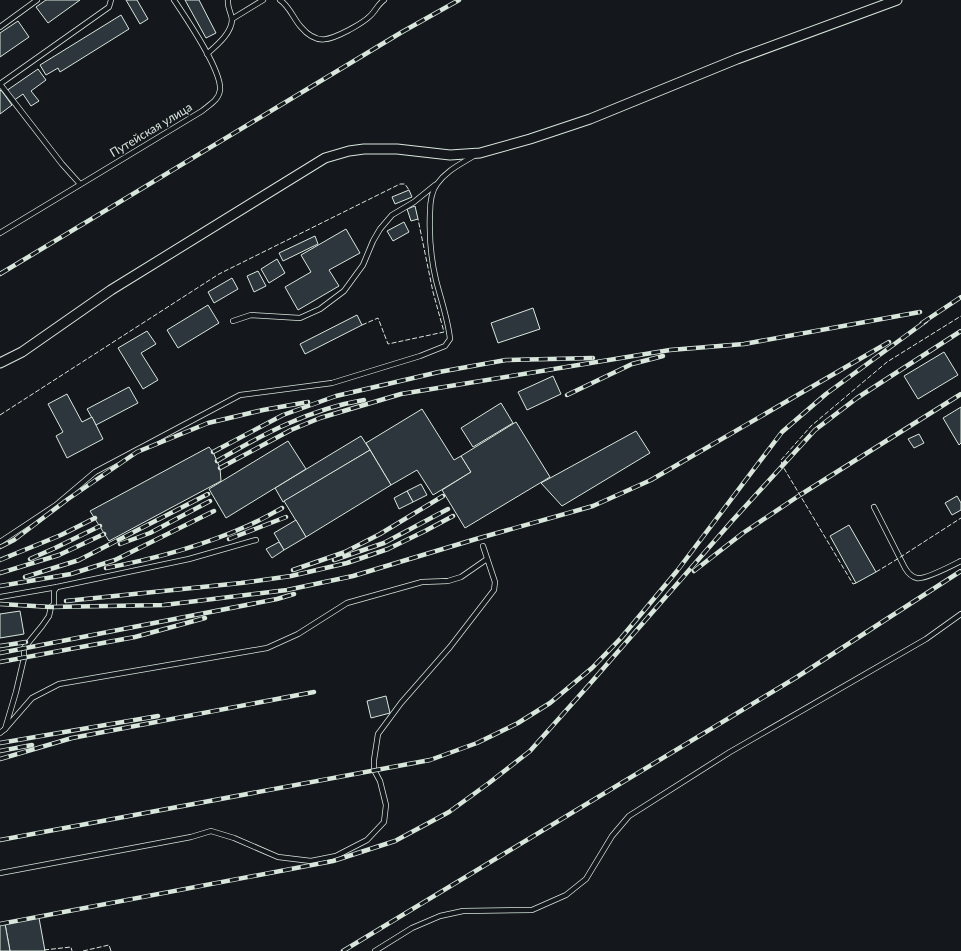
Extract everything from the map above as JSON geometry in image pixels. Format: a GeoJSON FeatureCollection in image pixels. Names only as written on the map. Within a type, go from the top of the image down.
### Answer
{"type":"FeatureCollection","features":[{"type":"Feature","properties":{"kind":"street"},"geometry":{"type":"LineString","coordinates":[[0,363],[22,352],[111,290],[325,158],[349,151],[364,149],[397,149],[450,155],[480,153],[530,139],[590,119],[737,59],[897,0]]}},
{"type":"Feature","properties":{"kind":"lane"},"geometry":{"type":"LineString","coordinates":[[0,27],[37,0]]}},
{"type":"Feature","properties":{"kind":"lane"},"geometry":{"type":"LineString","coordinates":[[80,184],[62,164],[0,84],[109,6],[111,0]]}},
{"type":"Feature","properties":{"kind":"lane","name":"Путейская улица"},"geometry":{"type":"LineString","coordinates":[[0,233],[202,111],[216,99],[220,90],[217,76],[198,36],[174,0]]}},
{"type":"Feature","properties":{"kind":"lane"},"geometry":{"type":"LineString","coordinates":[[207,54],[228,33],[232,20],[228,0]]}},
{"type":"Feature","properties":{"kind":"lane"},"geometry":{"type":"LineString","coordinates":[[232,20],[263,0]]}},
{"type":"Feature","properties":{"kind":"lane"},"geometry":{"type":"LineString","coordinates":[[280,0],[285,3],[300,27],[312,37],[320,40],[332,39],[371,16],[378,4],[384,0]]}},
{"type":"Feature","properties":{"kind":"lane"},"geometry":{"type":"LineString","coordinates":[[233,321],[251,315],[300,318],[320,309],[344,291],[363,265],[373,241],[380,229],[392,215],[414,202],[436,185],[448,171],[480,153]]}},
{"type":"Feature","properties":{"kind":"lane"},"geometry":{"type":"LineString","coordinates":[[0,542],[56,505],[95,472],[240,395],[332,384],[420,356],[445,346],[450,339],[449,330],[432,259],[430,228],[430,203],[436,185]]}},
{"type":"Feature","properties":{"kind":"lane"},"geometry":{"type":"LineString","coordinates":[[874,508],[902,563],[911,576],[920,579],[961,561]]}},
{"type":"Feature","properties":{"kind":"lane"},"geometry":{"type":"LineString","coordinates":[[0,597],[57,587],[189,559],[256,540]]}},
{"type":"Feature","properties":{"kind":"lane"},"geometry":{"type":"LineString","coordinates":[[0,873],[191,837],[211,831],[234,838],[278,856],[311,861],[336,856],[367,840],[384,822],[386,805],[380,781],[374,770],[378,734],[401,703],[450,647],[494,590],[495,582],[483,546]]}},
{"type":"Feature","properties":{"kind":"lane"},"geometry":{"type":"LineString","coordinates":[[0,733],[32,698],[59,684],[267,648],[298,634],[347,603],[422,582],[448,581],[461,577],[488,559]]}},
{"type":"Feature","properties":{"kind":"lane"},"geometry":{"type":"LineString","coordinates":[[5,728],[16,692],[24,658],[24,648],[49,616],[51,607],[54,604],[54,591],[57,587]]}},
{"type":"Feature","properties":{"kind":"lane"},"geometry":{"type":"LineString","coordinates":[[377,950],[412,928],[440,916],[463,911],[532,910],[566,895],[586,879],[612,836],[629,816],[730,752],[926,639],[961,614]]}},
{"type":"Feature","properties":{"kind":"building"},"geometry":{"type":"Polygon","coordinates":[[[46,0],[80,0],[48,23],[36,7],[46,0]]]}},
{"type":"Feature","properties":{"kind":"building"},"geometry":{"type":"Polygon","coordinates":[[[126,0],[137,0],[148,19],[140,24],[126,0]]]}},
{"type":"Feature","properties":{"kind":"building"},"geometry":{"type":"Polygon","coordinates":[[[185,0],[199,0],[216,33],[206,38],[185,0]]]}},
{"type":"Feature","properties":{"kind":"building"},"geometry":{"type":"Polygon","coordinates":[[[121,15],[129,29],[60,72],[58,68],[46,75],[40,65],[121,15]]]}},
{"type":"Feature","properties":{"kind":"building"},"geometry":{"type":"Polygon","coordinates":[[[18,21],[29,37],[0,57],[0,33],[18,21]]]}},
{"type":"Feature","properties":{"kind":"building"},"geometry":{"type":"Polygon","coordinates":[[[38,69],[46,80],[31,91],[39,101],[31,106],[23,94],[13,101],[6,91],[38,69]]]}},
{"type":"Feature","properties":{"kind":"building"},"geometry":{"type":"Polygon","coordinates":[[[1,90],[12,105],[0,114],[0,91],[1,90]]]}},
{"type":"Feature","properties":{"kind":"building"},"geometry":{"type":"Polygon","coordinates":[[[409,190],[412,197],[395,204],[392,197],[409,190]]]}},
{"type":"Feature","properties":{"kind":"building"},"geometry":{"type":"Polygon","coordinates":[[[415,206],[418,219],[411,221],[407,209],[415,206]]]}},
{"type":"Feature","properties":{"kind":"building"},"geometry":{"type":"Polygon","coordinates":[[[404,222],[409,232],[393,241],[387,231],[404,222]]]}},
{"type":"Feature","properties":{"kind":"building"},"geometry":{"type":"Polygon","coordinates":[[[346,229],[360,253],[329,270],[339,286],[298,310],[285,287],[311,272],[301,255],[346,229]]]}},
{"type":"Feature","properties":{"kind":"building"},"geometry":{"type":"Polygon","coordinates":[[[315,236],[318,244],[283,261],[279,253],[315,236]]]}},
{"type":"Feature","properties":{"kind":"building"},"geometry":{"type":"Polygon","coordinates":[[[277,259],[285,273],[269,283],[261,269],[277,259]]]}},
{"type":"Feature","properties":{"kind":"building"},"geometry":{"type":"Polygon","coordinates":[[[258,271],[266,286],[254,292],[247,276],[258,271]]]}},
{"type":"Feature","properties":{"kind":"building"},"geometry":{"type":"Polygon","coordinates":[[[232,278],[238,289],[214,303],[208,292],[232,278]]]}},
{"type":"Feature","properties":{"kind":"building"},"geometry":{"type":"Polygon","coordinates":[[[208,305],[219,323],[178,348],[167,330],[208,305]]]}},
{"type":"Feature","properties":{"kind":"building"},"geometry":{"type":"Polygon","coordinates":[[[533,308],[540,329],[498,343],[491,323],[533,308]]]}},
{"type":"Feature","properties":{"kind":"building"},"geometry":{"type":"Polygon","coordinates":[[[357,315],[362,325],[305,354],[300,344],[357,315]]]}},
{"type":"Feature","properties":{"kind":"building"},"geometry":{"type":"Polygon","coordinates":[[[147,331],[156,344],[141,353],[158,380],[143,389],[118,348],[147,331]]]}},
{"type":"Feature","properties":{"kind":"building"},"geometry":{"type":"Polygon","coordinates":[[[944,352],[958,375],[918,399],[904,376],[944,352]]]}},
{"type":"Feature","properties":{"kind":"building"},"geometry":{"type":"Polygon","coordinates":[[[553,376],[561,394],[527,410],[518,392],[553,376]]]}},
{"type":"Feature","properties":{"kind":"building"},"geometry":{"type":"Polygon","coordinates":[[[129,387],[138,403],[96,425],[87,409],[129,387]]]}},
{"type":"Feature","properties":{"kind":"building"},"geometry":{"type":"Polygon","coordinates":[[[67,394],[82,422],[92,417],[103,439],[67,458],[56,436],[63,432],[48,404],[67,394]]]}},
{"type":"Feature","properties":{"kind":"building"},"geometry":{"type":"Polygon","coordinates":[[[501,403],[513,423],[473,447],[461,428],[501,403]]]}},
{"type":"Feature","properties":{"kind":"building"},"geometry":{"type":"Polygon","coordinates":[[[961,407],[961,443],[959,445],[943,418],[961,407]]]}},
{"type":"Feature","properties":{"kind":"building"},"geometry":{"type":"Polygon","coordinates":[[[422,409],[454,460],[461,456],[471,472],[433,495],[417,470],[391,485],[366,443],[422,409]]]}},
{"type":"Feature","properties":{"kind":"building"},"geometry":{"type":"Polygon","coordinates":[[[516,422],[550,477],[465,528],[442,490],[471,472],[461,456],[516,422]]]}},
{"type":"Feature","properties":{"kind":"building"},"geometry":{"type":"Polygon","coordinates":[[[636,431],[650,453],[562,506],[541,483],[636,431]]]}},
{"type":"Feature","properties":{"kind":"building"},"geometry":{"type":"Polygon","coordinates":[[[919,434],[924,443],[914,448],[908,439],[919,434]]]}},
{"type":"Feature","properties":{"kind":"building"},"geometry":{"type":"Polygon","coordinates":[[[361,436],[370,450],[283,502],[275,488],[361,436]]]}},
{"type":"Feature","properties":{"kind":"building"},"geometry":{"type":"Polygon","coordinates":[[[288,441],[306,469],[226,518],[209,489],[288,441]]]}},
{"type":"Feature","properties":{"kind":"building"},"geometry":{"type":"Polygon","coordinates":[[[209,447],[213,452],[220,468],[221,481],[109,541],[90,511],[209,447]]]}},
{"type":"Feature","properties":{"kind":"building"},"geometry":{"type":"Polygon","coordinates":[[[370,450],[391,485],[306,537],[284,501],[370,450]]]}},
{"type":"Feature","properties":{"kind":"building"},"geometry":{"type":"Polygon","coordinates":[[[421,484],[427,495],[413,502],[407,491],[421,484]]]}},
{"type":"Feature","properties":{"kind":"building"},"geometry":{"type":"Polygon","coordinates":[[[407,491],[413,502],[399,509],[394,498],[407,491]]]}},
{"type":"Feature","properties":{"kind":"building"},"geometry":{"type":"Polygon","coordinates":[[[957,496],[961,503],[961,510],[952,515],[945,503],[957,496]]]}},
{"type":"Feature","properties":{"kind":"building"},"geometry":{"type":"Polygon","coordinates":[[[296,520],[306,537],[284,550],[274,533],[296,520]]]}},
{"type":"Feature","properties":{"kind":"building"},"geometry":{"type":"Polygon","coordinates":[[[849,525],[876,572],[856,583],[830,536],[849,525]]]}},
{"type":"Feature","properties":{"kind":"building"},"geometry":{"type":"Polygon","coordinates":[[[279,542],[284,550],[272,558],[266,549],[279,542]]]}},
{"type":"Feature","properties":{"kind":"building"},"geometry":{"type":"Polygon","coordinates":[[[20,611],[24,634],[0,638],[0,614],[20,611]]]}},
{"type":"Feature","properties":{"kind":"building"},"geometry":{"type":"Polygon","coordinates":[[[386,696],[390,713],[371,718],[367,701],[386,696]]]}},
{"type":"Feature","properties":{"kind":"building"},"geometry":{"type":"Polygon","coordinates":[[[39,918],[45,951],[10,951],[5,924],[39,918]]]}},
{"type":"Feature","properties":{"kind":"building"},"geometry":{"type":"Polygon","coordinates":[[[5,924],[10,951],[0,951],[0,925],[5,924]]]}},
{"type":"Feature","properties":{"kind":"railway"},"geometry":{"type":"LineString","coordinates":[[0,274],[402,32],[459,0]]}},
{"type":"Feature","properties":{"kind":"railway"},"geometry":{"type":"LineString","coordinates":[[922,323],[961,297]]}},
{"type":"Feature","properties":{"kind":"railway"},"geometry":{"type":"LineString","coordinates":[[220,468],[291,430],[320,418],[401,394],[670,350],[744,344],[920,312]]}},
{"type":"Feature","properties":{"kind":"railway"},"geometry":{"type":"LineString","coordinates":[[0,840],[430,760],[477,743],[518,723],[550,703],[592,668],[621,638],[677,571],[782,432],[826,394],[926,321]]}},
{"type":"Feature","properties":{"kind":"railway"},"geometry":{"type":"LineString","coordinates":[[0,924],[333,861],[395,841],[449,812],[530,751],[732,521],[815,430],[857,398],[961,331]]}},
{"type":"Feature","properties":{"kind":"railway"},"geometry":{"type":"LineString","coordinates":[[0,604],[51,607],[164,605],[287,590],[353,576],[593,506],[651,480],[889,342]]}},
{"type":"Feature","properties":{"kind":"railway"},"geometry":{"type":"LineString","coordinates":[[567,395],[632,364],[663,356]]}},
{"type":"Feature","properties":{"kind":"railway"},"geometry":{"type":"LineString","coordinates":[[213,452],[283,415],[336,396],[439,372],[506,360],[593,358]]}},
{"type":"Feature","properties":{"kind":"railway"},"geometry":{"type":"LineString","coordinates":[[694,571],[743,533],[800,495],[961,394]]}},
{"type":"Feature","properties":{"kind":"railway"},"geometry":{"type":"LineString","coordinates":[[217,461],[269,432],[306,416],[344,404],[364,400]]}},
{"type":"Feature","properties":{"kind":"railway"},"geometry":{"type":"LineString","coordinates":[[0,547],[14,540],[68,499],[137,452],[208,423],[263,410],[308,402]]}},
{"type":"Feature","properties":{"kind":"railway"},"geometry":{"type":"LineString","coordinates":[[25,577],[79,560],[208,494]]}},
{"type":"Feature","properties":{"kind":"railway"},"geometry":{"type":"LineString","coordinates":[[293,570],[345,552],[380,534],[443,496]]}},
{"type":"Feature","properties":{"kind":"railway"},"geometry":{"type":"LineString","coordinates":[[120,544],[150,533],[210,501]]}},
{"type":"Feature","properties":{"kind":"railway"},"geometry":{"type":"LineString","coordinates":[[106,568],[160,556],[213,540],[260,520],[282,508]]}},
{"type":"Feature","properties":{"kind":"railway"},"geometry":{"type":"LineString","coordinates":[[334,560],[384,543],[448,509]]}},
{"type":"Feature","properties":{"kind":"railway"},"geometry":{"type":"LineString","coordinates":[[0,586],[71,574],[115,560],[214,511]]}},
{"type":"Feature","properties":{"kind":"railway"},"geometry":{"type":"LineString","coordinates":[[66,601],[241,583],[291,576],[347,563],[388,549],[453,516]]}},
{"type":"Feature","properties":{"kind":"railway"},"geometry":{"type":"LineString","coordinates":[[229,539],[286,517]]}},
{"type":"Feature","properties":{"kind":"railway"},"geometry":{"type":"LineString","coordinates":[[0,560],[61,535],[95,518]]}},
{"type":"Feature","properties":{"kind":"railway"},"geometry":{"type":"LineString","coordinates":[[30,559],[100,526]]}},
{"type":"Feature","properties":{"kind":"railway"},"geometry":{"type":"LineString","coordinates":[[0,573],[59,555],[104,534]]}},
{"type":"Feature","properties":{"kind":"railway"},"geometry":{"type":"LineString","coordinates":[[343,951],[797,677],[961,571]]}},
{"type":"Feature","properties":{"kind":"railway"},"geometry":{"type":"LineString","coordinates":[[0,653],[277,599],[294,594]]}},
{"type":"Feature","properties":{"kind":"railway"},"geometry":{"type":"LineString","coordinates":[[0,662],[135,637],[205,618]]}},
{"type":"Feature","properties":{"kind":"railway"},"geometry":{"type":"LineString","coordinates":[[0,646],[26,642]]}},
{"type":"Feature","properties":{"kind":"railway"},"geometry":{"type":"LineString","coordinates":[[0,759],[72,738],[314,692]]}},
{"type":"Feature","properties":{"kind":"railway"},"geometry":{"type":"LineString","coordinates":[[0,743],[158,716]]}},
{"type":"Feature","properties":{"kind":"railway"},"geometry":{"type":"LineString","coordinates":[[0,751],[32,745]]}},
{"type":"Feature","properties":{"kind":"fence"},"geometry":{"type":"LineString","coordinates":[[0,415],[219,274],[400,184],[405,184],[409,190]]}},
{"type":"Feature","properties":{"kind":"fence"},"geometry":{"type":"LineString","coordinates":[[362,325],[378,318],[388,344],[444,332],[433,292],[418,219]]}},
{"type":"Feature","properties":{"kind":"fence"},"geometry":{"type":"LineString","coordinates":[[856,583],[853,584],[782,465],[781,460],[811,426],[887,362],[961,316]]}},
{"type":"Feature","properties":{"kind":"fence"},"geometry":{"type":"LineString","coordinates":[[876,572],[961,518]]}},
{"type":"Feature","properties":{"kind":"fence"},"geometry":{"type":"LineString","coordinates":[[83,951],[109,945],[111,951]]}},
{"type":"Feature","properties":{"kind":"fence"},"geometry":{"type":"LineString","coordinates":[[44,950],[71,947],[72,951]]}}]}
